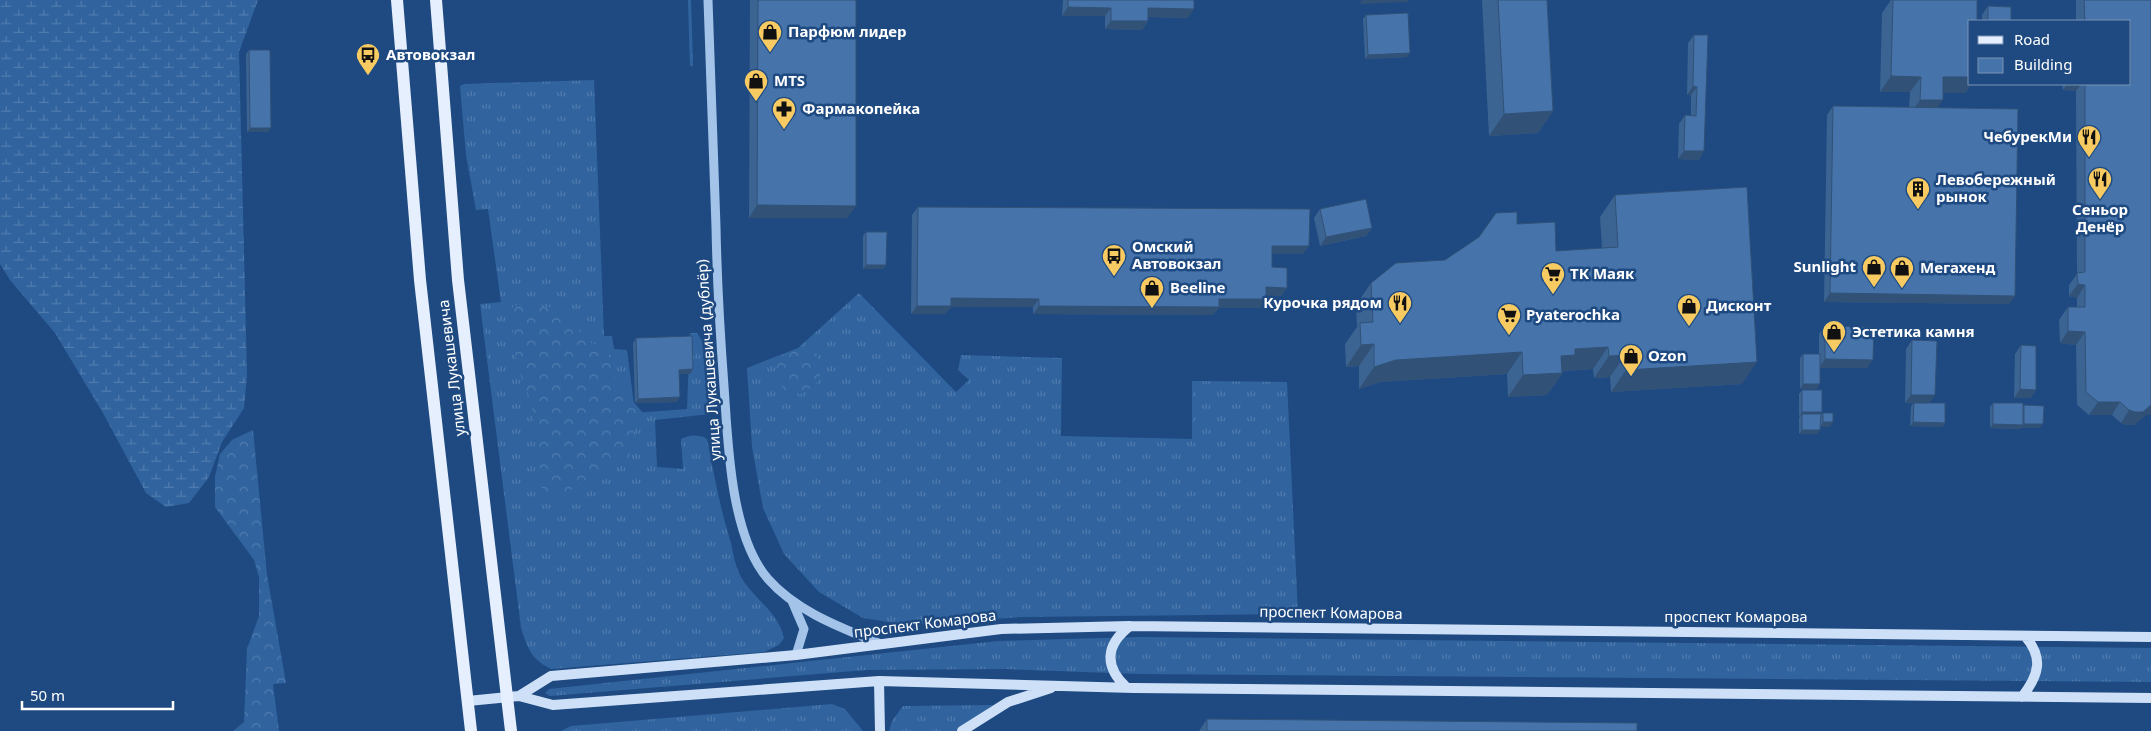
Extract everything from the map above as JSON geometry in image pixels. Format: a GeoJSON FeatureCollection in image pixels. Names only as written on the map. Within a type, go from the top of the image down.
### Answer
{"type":"FeatureCollection","features":[{"type":"Feature","properties":{"kind":"main road","name":"улица Лукашевича"},"geometry":{"type":"LineString","coordinates":[[397,0],[420,280],[471,731]]}},
{"type":"Feature","properties":{"kind":"main road","name":"улица Лукашевича"},"geometry":{"type":"LineString","coordinates":[[436,0],[458,280],[513,697],[511,731]]}},
{"type":"Feature","properties":{"kind":"main road","name":"проспект Комарова"},"geometry":{"type":"LineString","coordinates":[[513,697],[551,676],[796,655],[1001,629],[1130,626],[2151,637]]}},
{"type":"Feature","properties":{"kind":"main road"},"geometry":{"type":"LineString","coordinates":[[1127,688],[1116,678],[1110,664],[1111,649],[1118,636],[1130,626]]}},
{"type":"Feature","properties":{"kind":"main road"},"geometry":{"type":"LineString","coordinates":[[2022,697],[2032,684],[2037,672],[2038,657],[2034,646],[2025,636]]}},
{"type":"Feature","properties":{"kind":"main road","name":"проспект Комарова"},"geometry":{"type":"LineString","coordinates":[[468,701],[513,697],[553,705],[880,681],[1127,688],[2151,698]]}},
{"type":"Feature","properties":{"kind":"main road"},"geometry":{"type":"LineString","coordinates":[[880,681],[880,731]]}},
{"type":"Feature","properties":{"kind":"main road"},"geometry":{"type":"LineString","coordinates":[[962,731],[1008,702],[1059,686]]}},
{"type":"Feature","properties":{"kind":"street","name":"улица Лукашевича (дублёр)"},"geometry":{"type":"LineString","coordinates":[[708,0],[718,311],[732,478],[740,520],[751,553],[768,579],[792,600],[824,621],[882,644]]}},
{"type":"Feature","properties":{"kind":"street"},"geometry":{"type":"LineString","coordinates":[[792,600],[804,629],[796,655]]}},
{"type":"Feature","properties":{"kind":"green space"},"geometry":{"type":"Polygon","coordinates":[[[0,0],[258,0],[239,52],[247,375],[244,408],[222,442],[209,477],[189,503],[166,507],[146,493],[103,413],[55,333],[10,280],[0,264],[0,0]]]}},
{"type":"Feature","properties":{"kind":"green space"},"geometry":{"type":"Polygon","coordinates":[[[688,0],[691,0],[693,66],[690,66],[688,0]]]}},
{"type":"Feature","properties":{"kind":"green space"},"geometry":{"type":"Polygon","coordinates":[[[594,80],[604,336],[612,336],[614,349],[627,350],[635,413],[687,409],[690,333],[697,333],[702,341],[710,414],[655,420],[657,467],[683,469],[681,439],[700,436],[707,439],[720,504],[738,570],[744,582],[776,619],[784,638],[779,645],[764,652],[551,669],[531,653],[521,628],[480,304],[501,302],[488,209],[476,210],[466,155],[460,86],[464,84],[594,80]]]}},
{"type":"Feature","properties":{"kind":"green space"},"geometry":{"type":"Polygon","coordinates":[[[859,293],[956,392],[969,380],[958,370],[961,355],[1062,358],[1061,436],[1192,439],[1192,381],[1287,382],[1298,614],[1021,617],[907,625],[863,618],[819,592],[784,554],[763,508],[752,447],[747,368],[798,348],[859,293]]]}},
{"type":"Feature","properties":{"kind":"green space"},"geometry":{"type":"Polygon","coordinates":[[[513,305],[550,307],[573,317],[583,340],[607,348],[616,382],[644,414],[636,422],[634,443],[627,461],[609,467],[597,480],[579,483],[564,496],[548,500],[537,478],[540,467],[531,401],[518,369],[513,340],[513,305]]]}},
{"type":"Feature","properties":{"kind":"green space"},"geometry":{"type":"Polygon","coordinates":[[[803,348],[817,355],[820,370],[819,379],[817,383],[801,394],[786,392],[775,375],[777,358],[803,348]]]}},
{"type":"Feature","properties":{"kind":"green space"},"geometry":{"type":"Polygon","coordinates":[[[253,430],[267,575],[286,683],[273,684],[279,731],[233,731],[244,722],[247,649],[259,616],[259,577],[254,560],[215,507],[215,477],[220,454],[232,440],[253,430]]]}},
{"type":"Feature","properties":{"kind":"green space"},"geometry":{"type":"Polygon","coordinates":[[[1140,637],[2151,648],[2151,682],[1139,674],[1006,669],[866,670],[550,696],[545,693],[549,689],[998,641],[1140,637]]]}},
{"type":"Feature","properties":{"kind":"green space"},"geometry":{"type":"Polygon","coordinates":[[[832,704],[845,709],[863,731],[561,731],[571,726],[832,704]]]}},
{"type":"Feature","properties":{"kind":"green space"},"geometry":{"type":"Polygon","coordinates":[[[993,705],[956,731],[889,731],[892,721],[903,706],[993,705]]]}},
{"type":"Feature","properties":{"kind":"building"},"geometry":{"type":"Polygon","coordinates":[[[758,0],[856,0],[856,206],[757,205],[758,0]]]}},
{"type":"Feature","properties":{"kind":"building"},"geometry":{"type":"Polygon","coordinates":[[[1068,0],[1194,0],[1194,9],[1148,8],[1148,21],[1111,21],[1111,8],[1068,7],[1068,0]]]}},
{"type":"Feature","properties":{"kind":"building"},"geometry":{"type":"Polygon","coordinates":[[[1498,0],[1547,0],[1553,111],[1504,114],[1498,0]]]}},
{"type":"Feature","properties":{"kind":"building"},"geometry":{"type":"Polygon","coordinates":[[[1893,0],[1977,0],[1977,20],[1968,20],[1968,77],[1943,77],[1943,100],[1920,100],[1921,77],[1891,76],[1893,0]]]}},
{"type":"Feature","properties":{"kind":"building"},"geometry":{"type":"Polygon","coordinates":[[[2084,0],[2151,0],[2151,405],[2143,412],[2129,410],[2120,402],[2098,402],[2086,392],[2085,332],[2068,331],[2068,307],[2085,307],[2085,285],[2078,284],[2077,273],[2085,272],[2085,85],[2131,85],[2131,20],[2085,20],[2084,0]]]}},
{"type":"Feature","properties":{"kind":"building"},"geometry":{"type":"Polygon","coordinates":[[[1988,6],[2011,7],[2011,20],[1988,20],[1988,6]]]}},
{"type":"Feature","properties":{"kind":"building"},"geometry":{"type":"Polygon","coordinates":[[[1408,13],[1410,53],[1368,55],[1366,15],[1408,13]]]}},
{"type":"Feature","properties":{"kind":"building"},"geometry":{"type":"Polygon","coordinates":[[[1694,35],[1708,35],[1704,151],[1684,151],[1685,115],[1696,116],[1697,87],[1693,86],[1694,35]]]}},
{"type":"Feature","properties":{"kind":"building"},"geometry":{"type":"Polygon","coordinates":[[[249,50],[270,50],[271,128],[250,128],[249,50]]]}},
{"type":"Feature","properties":{"kind":"building","name":"Левобережный рынок"},"geometry":{"type":"Polygon","coordinates":[[[1833,106],[2018,109],[2015,296],[1830,293],[1833,106]]]}},
{"type":"Feature","properties":{"kind":"building","name":"ТК Маяк"},"geometry":{"type":"Polygon","coordinates":[[[1747,187],[1757,362],[1626,370],[1625,355],[1609,356],[1608,347],[1575,349],[1575,355],[1561,356],[1562,373],[1523,375],[1522,352],[1396,360],[1374,367],[1374,344],[1361,345],[1360,323],[1373,322],[1371,283],[1396,263],[1445,260],[1479,237],[1496,213],[1517,212],[1517,224],[1555,222],[1556,251],[1618,247],[1615,195],[1747,187]]]}},
{"type":"Feature","properties":{"kind":"building"},"geometry":{"type":"Polygon","coordinates":[[[1366,199],[1372,228],[1326,237],[1320,209],[1366,199]]]}},
{"type":"Feature","properties":{"kind":"building"},"geometry":{"type":"Polygon","coordinates":[[[918,207],[1310,209],[1309,246],[1272,246],[1272,267],[1287,268],[1287,288],[1266,287],[1266,299],[1219,299],[1219,307],[1039,306],[1039,299],[951,298],[951,306],[917,306],[918,207]]]}},
{"type":"Feature","properties":{"kind":"building"},"geometry":{"type":"Polygon","coordinates":[[[866,232],[887,232],[886,265],[866,265],[866,232]]]}},
{"type":"Feature","properties":{"kind":"building"},"geometry":{"type":"Polygon","coordinates":[[[1825,326],[1874,327],[1873,360],[1825,359],[1825,326]]]}},
{"type":"Feature","properties":{"kind":"building"},"geometry":{"type":"Polygon","coordinates":[[[692,336],[693,369],[679,370],[680,397],[638,399],[636,338],[692,336]]]}},
{"type":"Feature","properties":{"kind":"building"},"geometry":{"type":"Polygon","coordinates":[[[1912,340],[1937,341],[1935,395],[1911,395],[1912,340]]]}},
{"type":"Feature","properties":{"kind":"building"},"geometry":{"type":"Polygon","coordinates":[[[2021,345],[2036,346],[2036,390],[2020,389],[2021,345]]]}},
{"type":"Feature","properties":{"kind":"building"},"geometry":{"type":"Polygon","coordinates":[[[1803,354],[1820,354],[1820,384],[1803,384],[1803,354]]]}},
{"type":"Feature","properties":{"kind":"building"},"geometry":{"type":"Polygon","coordinates":[[[1802,390],[1822,390],[1822,412],[1802,412],[1802,390]]]}},
{"type":"Feature","properties":{"kind":"building"},"geometry":{"type":"Polygon","coordinates":[[[1914,403],[1945,403],[1945,423],[1913,422],[1914,403]]]}},
{"type":"Feature","properties":{"kind":"building"},"geometry":{"type":"Polygon","coordinates":[[[1993,403],[2023,403],[2023,425],[1993,424],[1993,403]]]}},
{"type":"Feature","properties":{"kind":"building"},"geometry":{"type":"Polygon","coordinates":[[[2024,405],[2044,406],[2043,424],[2024,424],[2024,405]]]}},
{"type":"Feature","properties":{"kind":"building"},"geometry":{"type":"Polygon","coordinates":[[[1823,413],[1833,413],[1833,422],[1823,422],[1823,413]]]}},
{"type":"Feature","properties":{"kind":"building"},"geometry":{"type":"Polygon","coordinates":[[[1802,414],[1821,414],[1820,430],[1802,430],[1802,414]]]}},
{"type":"Feature","properties":{"kind":"building"},"geometry":{"type":"Polygon","coordinates":[[[1207,719],[1637,723],[1637,731],[1207,731],[1207,719]]]}},
{"type":"Feature","properties":{"kind":"place","name":"Парфюм лидер"},"geometry":{"type":"Point","coordinates":[770,53]}},
{"type":"Feature","properties":{"kind":"place","name":"Автовокзал"},"geometry":{"type":"Point","coordinates":[368,76]}},
{"type":"Feature","properties":{"kind":"place","name":"MTS"},"geometry":{"type":"Point","coordinates":[756,102]}},
{"type":"Feature","properties":{"kind":"place","name":"Фармакопейка"},"geometry":{"type":"Point","coordinates":[784,130]}},
{"type":"Feature","properties":{"kind":"place","name":"ЧебурекМи"},"geometry":{"type":"Point","coordinates":[2089,158]}},
{"type":"Feature","properties":{"kind":"place","name":"Сеньор Денёр"},"geometry":{"type":"Point","coordinates":[2100,200]}},
{"type":"Feature","properties":{"kind":"place","name":"Левобережный рынок"},"geometry":{"type":"Point","coordinates":[1918,210]}},
{"type":"Feature","properties":{"kind":"place","name":"Омский Автовокзал"},"geometry":{"type":"Point","coordinates":[1114,277]}},
{"type":"Feature","properties":{"kind":"place","name":"Sunlight"},"geometry":{"type":"Point","coordinates":[1874,288]}},
{"type":"Feature","properties":{"kind":"place","name":"Мегахенд"},"geometry":{"type":"Point","coordinates":[1902,289]}},
{"type":"Feature","properties":{"kind":"place","name":"ТК Маяк"},"geometry":{"type":"Point","coordinates":[1553,295]}},
{"type":"Feature","properties":{"kind":"place","name":"Beeline"},"geometry":{"type":"Point","coordinates":[1152,309]}},
{"type":"Feature","properties":{"kind":"place","name":"Курочка рядом"},"geometry":{"type":"Point","coordinates":[1400,324]}},
{"type":"Feature","properties":{"kind":"place","name":"Дисконт"},"geometry":{"type":"Point","coordinates":[1689,327]}},
{"type":"Feature","properties":{"kind":"place","name":"Pyaterochka"},"geometry":{"type":"Point","coordinates":[1509,336]}},
{"type":"Feature","properties":{"kind":"place","name":"Эстетика камня"},"geometry":{"type":"Point","coordinates":[1834,353]}},
{"type":"Feature","properties":{"kind":"place","name":"Ozon"},"geometry":{"type":"Point","coordinates":[1631,377]}}]}
